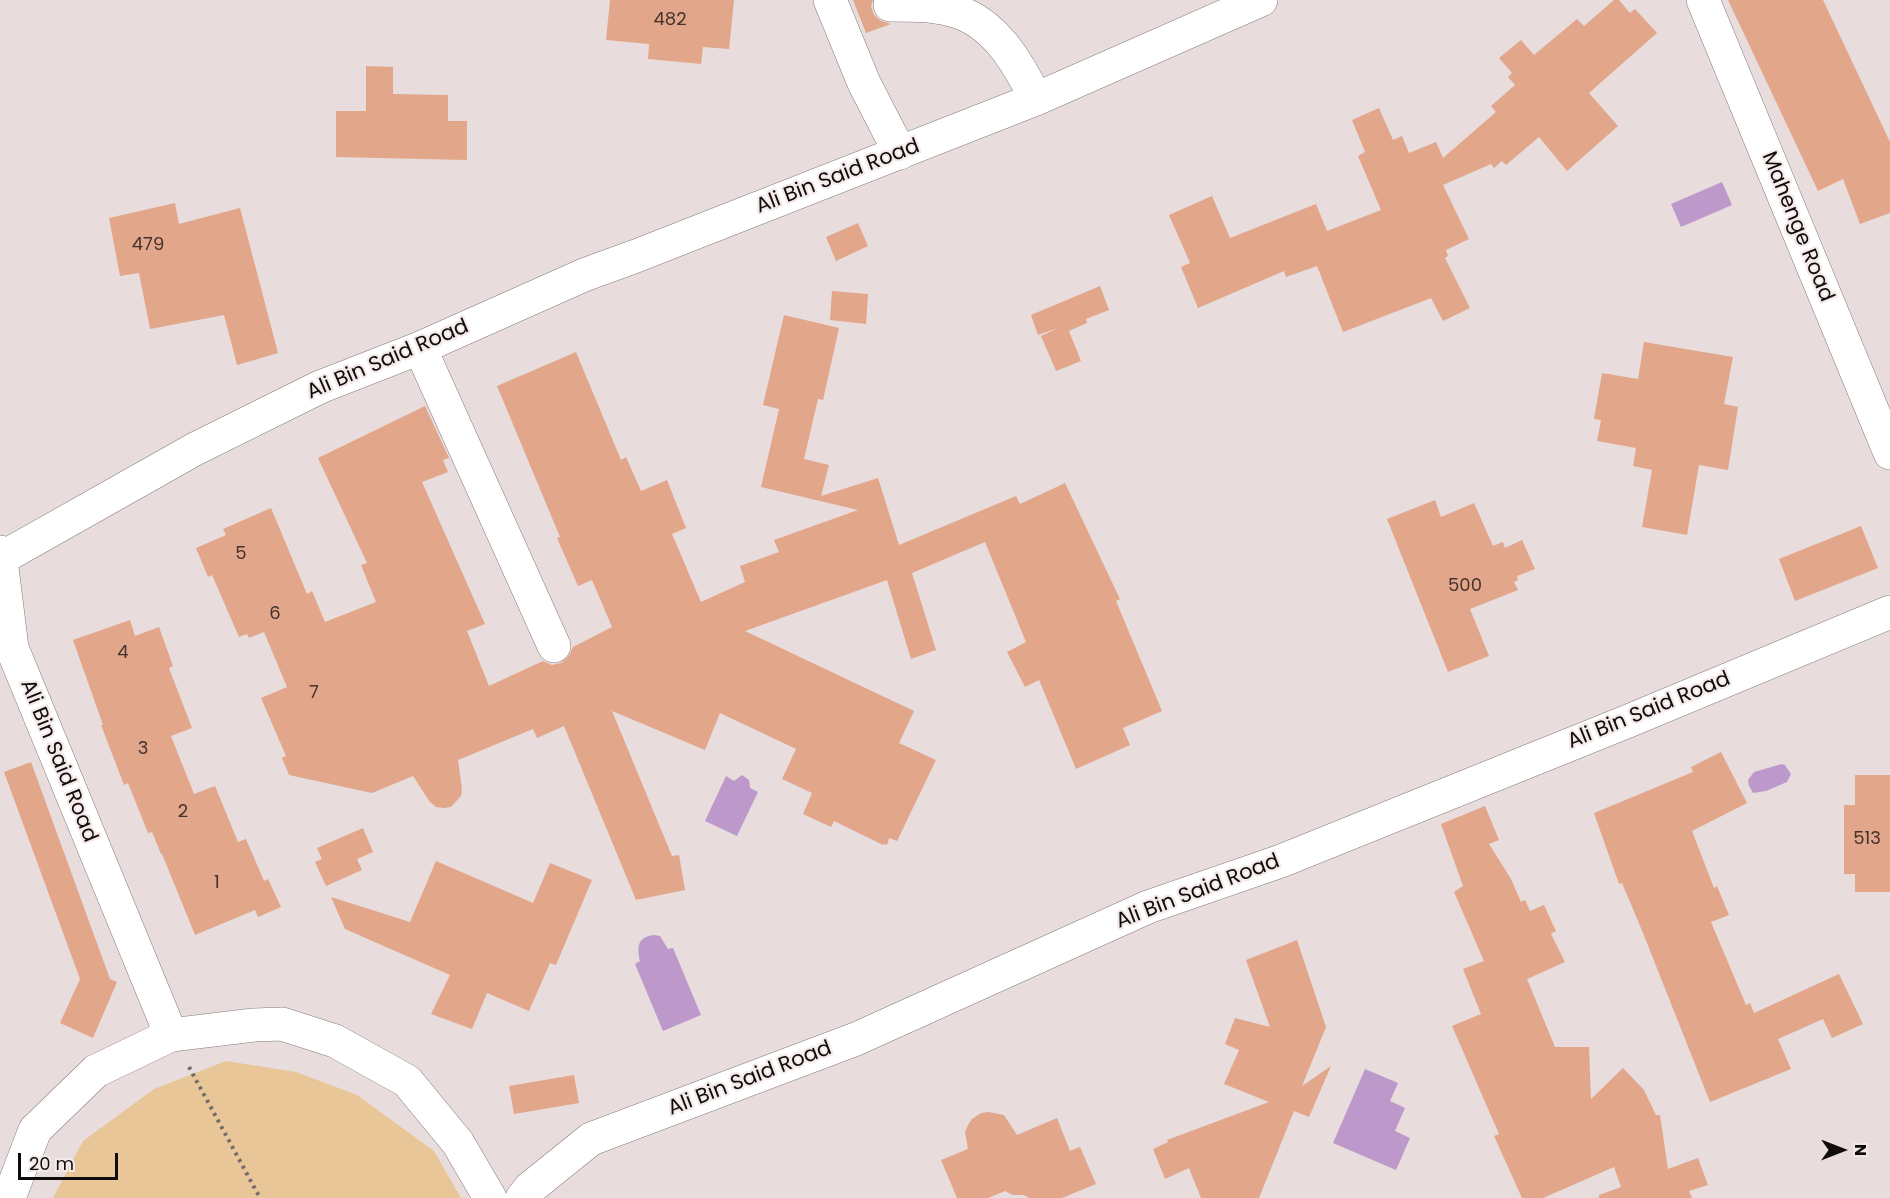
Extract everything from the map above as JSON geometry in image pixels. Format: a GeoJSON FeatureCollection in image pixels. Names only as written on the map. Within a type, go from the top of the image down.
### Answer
{"type":"FeatureCollection","features":[{"type":"Feature","properties":{"kind":"street"},"geometry":{"type":"LineString","coordinates":[[830,0],[864,83],[900,153]]}},
{"type":"Feature","properties":{"kind":"street","name":"Ali Bin Said Road"},"geometry":{"type":"LineString","coordinates":[[171,1035],[12,648],[0,559],[195,448],[320,387],[420,348],[584,275],[1036,99],[1261,0]]}},
{"type":"Feature","properties":{"kind":"street","name":"Mahenge Road"},"geometry":{"type":"LineString","coordinates":[[1703,0],[1890,453]]}},
{"type":"Feature","properties":{"kind":"street"},"geometry":{"type":"LineString","coordinates":[[891,5],[951,10],[967,15],[1003,43],[1020,68],[1036,99]]}},
{"type":"Feature","properties":{"kind":"street"},"geometry":{"type":"LineString","coordinates":[[420,348],[554,646]]}},
{"type":"Feature","properties":{"kind":"street"},"geometry":{"type":"LineString","coordinates":[[0,552],[0,559]]}},
{"type":"Feature","properties":{"kind":"street","name":"Ali Bin Said Road"},"geometry":{"type":"LineString","coordinates":[[522,1198],[530,1188],[591,1139],[856,1039],[1148,907],[1281,861],[1626,722],[1890,612]]}},
{"type":"Feature","properties":{"kind":"street"},"geometry":{"type":"LineString","coordinates":[[9,1198],[34,1130],[96,1071],[171,1035],[282,1024],[335,1041],[407,1081],[458,1143],[490,1198]]}},
{"type":"Feature","properties":{"kind":"path"},"geometry":{"type":"LineString","coordinates":[[171,1035],[260,1198]]}},
{"type":"Feature","properties":{"kind":"shaded area"},"geometry":{"type":"Polygon","coordinates":[[[1722,182],[1732,205],[1681,227],[1671,204],[1722,182]]]}},
{"type":"Feature","properties":{"kind":"shaded area"},"geometry":{"type":"Polygon","coordinates":[[[1782,764],[1791,774],[1787,782],[1766,791],[1753,793],[1748,780],[1754,772],[1782,764]]]}},
{"type":"Feature","properties":{"kind":"shaded area"},"geometry":{"type":"Polygon","coordinates":[[[742,775],[749,780],[750,788],[758,792],[737,836],[705,821],[726,776],[734,781],[742,775]]]}},
{"type":"Feature","properties":{"kind":"shaded area"},"geometry":{"type":"Polygon","coordinates":[[[654,935],[660,936],[668,949],[673,948],[701,1015],[663,1031],[635,964],[640,961],[641,940],[654,935]]]}},
{"type":"Feature","properties":{"kind":"shaded area"},"geometry":{"type":"Polygon","coordinates":[[[226,1061],[296,1072],[357,1095],[434,1151],[461,1198],[53,1198],[83,1141],[154,1089],[226,1061]]]}},
{"type":"Feature","properties":{"kind":"shaded area"},"geometry":{"type":"Polygon","coordinates":[[[1365,1069],[1398,1083],[1390,1101],[1405,1108],[1395,1131],[1410,1138],[1396,1170],[1333,1143],[1365,1069]]]}},
{"type":"Feature","properties":{"kind":"building"},"geometry":{"type":"Polygon","coordinates":[[[610,0],[734,0],[729,49],[703,47],[701,64],[648,59],[649,44],[606,40],[610,0]]]}},
{"type":"Feature","properties":{"kind":"building"},"geometry":{"type":"Polygon","coordinates":[[[853,0],[873,0],[871,6],[874,15],[881,21],[891,24],[866,33],[853,0]]]}},
{"type":"Feature","properties":{"kind":"building"},"geometry":{"type":"Polygon","coordinates":[[[1614,0],[1619,0],[1630,13],[1635,9],[1657,33],[1589,93],[1618,126],[1567,171],[1539,137],[1506,165],[1502,161],[1494,168],[1491,164],[1443,185],[1469,239],[1446,250],[1448,256],[1445,258],[1470,308],[1443,321],[1431,298],[1343,332],[1317,266],[1286,277],[1284,271],[1198,308],[1181,267],[1190,263],[1169,215],[1212,196],[1230,238],[1316,204],[1327,231],[1381,210],[1358,156],[1365,152],[1352,120],[1379,108],[1393,140],[1402,136],[1409,153],[1436,142],[1443,158],[1496,112],[1491,106],[1515,85],[1508,77],[1512,73],[1499,58],[1521,40],[1534,55],[1577,19],[1584,26],[1614,0]]]}},
{"type":"Feature","properties":{"kind":"building"},"geometry":{"type":"Polygon","coordinates":[[[1728,0],[1823,0],[1890,142],[1890,213],[1860,224],[1843,179],[1818,191],[1728,0]]]}},
{"type":"Feature","properties":{"kind":"building"},"geometry":{"type":"Polygon","coordinates":[[[366,66],[393,67],[393,94],[448,95],[448,121],[467,121],[467,160],[336,157],[336,111],[366,111],[366,66]]]}},
{"type":"Feature","properties":{"kind":"building"},"geometry":{"type":"Polygon","coordinates":[[[175,203],[179,224],[240,208],[278,353],[237,365],[224,315],[150,329],[139,273],[120,276],[109,218],[175,203]]]}},
{"type":"Feature","properties":{"kind":"building"},"geometry":{"type":"Polygon","coordinates":[[[858,223],[868,246],[836,261],[826,237],[858,223]]]}},
{"type":"Feature","properties":{"kind":"building"},"geometry":{"type":"Polygon","coordinates":[[[1100,286],[1109,310],[1086,319],[1087,323],[1069,331],[1081,361],[1056,371],[1041,336],[1058,328],[1038,335],[1031,315],[1100,286]]]}},
{"type":"Feature","properties":{"kind":"building"},"geometry":{"type":"Polygon","coordinates":[[[832,291],[868,294],[866,324],[830,320],[832,291]]]}},
{"type":"Feature","properties":{"kind":"building"},"geometry":{"type":"Polygon","coordinates":[[[784,315],[839,328],[823,400],[818,399],[804,459],[829,465],[821,496],[878,478],[899,545],[1016,496],[1020,504],[1065,483],[1120,599],[1116,601],[1162,711],[1123,728],[1130,745],[1076,769],[1039,680],[1025,687],[1007,652],[1026,642],[985,542],[912,573],[936,650],[911,659],[887,580],[745,631],[914,711],[899,743],[936,760],[897,841],[889,838],[887,845],[834,821],[831,827],[803,814],[812,793],[782,779],[796,749],[720,713],[705,750],[612,711],[672,856],[679,855],[685,890],[636,900],[564,726],[537,738],[533,729],[458,760],[461,796],[451,807],[436,807],[430,802],[413,776],[372,793],[289,775],[282,758],[286,756],[261,698],[287,687],[264,632],[249,638],[247,634],[239,637],[212,575],[208,577],[196,548],[226,535],[223,529],[271,508],[307,594],[312,591],[325,622],[376,602],[361,565],[367,563],[318,458],[425,406],[449,458],[443,460],[448,472],[422,482],[485,624],[467,631],[489,686],[543,661],[552,665],[561,663],[569,656],[573,647],[612,627],[592,580],[578,586],[497,386],[576,352],[621,460],[626,457],[641,491],[667,480],[686,528],[672,534],[701,602],[745,582],[740,566],[779,552],[774,540],[858,510],[761,487],[779,409],[763,405],[784,315]]]}},
{"type":"Feature","properties":{"kind":"building"},"geometry":{"type":"Polygon","coordinates":[[[1644,342],[1733,357],[1724,404],[1738,407],[1728,470],[1699,465],[1687,535],[1642,527],[1652,470],[1633,466],[1636,448],[1597,441],[1601,420],[1594,419],[1602,373],[1638,379],[1644,342]]]}},
{"type":"Feature","properties":{"kind":"building"},"geometry":{"type":"Polygon","coordinates":[[[1435,500],[1441,517],[1474,503],[1493,546],[1503,542],[1505,548],[1522,540],[1535,569],[1517,576],[1518,580],[1514,582],[1518,590],[1470,609],[1489,656],[1448,672],[1387,519],[1435,500]]]}},
{"type":"Feature","properties":{"kind":"building"},"geometry":{"type":"Polygon","coordinates":[[[1861,526],[1878,568],[1795,601],[1779,559],[1861,526]]]}},
{"type":"Feature","properties":{"kind":"building"},"geometry":{"type":"Polygon","coordinates":[[[130,620],[135,636],[159,627],[173,666],[169,668],[192,728],[171,736],[194,794],[215,786],[238,842],[246,839],[264,881],[268,879],[281,907],[258,917],[255,910],[195,935],[152,832],[148,833],[128,783],[124,785],[73,640],[130,620]]]}},
{"type":"Feature","properties":{"kind":"building"},"geometry":{"type":"Polygon","coordinates":[[[1721,752],[1747,803],[1692,831],[1714,888],[1717,886],[1729,915],[1711,922],[1746,1005],[1750,1003],[1754,1013],[1839,974],[1863,1024],[1832,1038],[1823,1019],[1778,1039],[1791,1069],[1710,1102],[1643,933],[1622,883],[1619,884],[1594,813],[1693,772],[1691,767],[1721,752]]]}},
{"type":"Feature","properties":{"kind":"building"},"geometry":{"type":"Polygon","coordinates":[[[31,762],[110,979],[117,982],[93,1038],[60,1023],[80,979],[4,772],[31,762]]]}},
{"type":"Feature","properties":{"kind":"building"},"geometry":{"type":"Polygon","coordinates":[[[1855,775],[1890,775],[1890,892],[1855,892],[1855,874],[1844,874],[1844,805],[1855,805],[1855,775]]]}},
{"type":"Feature","properties":{"kind":"building"},"geometry":{"type":"Polygon","coordinates":[[[1485,806],[1499,840],[1489,844],[1511,879],[1521,902],[1525,900],[1530,911],[1544,905],[1556,931],[1551,934],[1565,962],[1527,979],[1555,1047],[1589,1047],[1591,1099],[1623,1068],[1644,1090],[1656,1115],[1660,1115],[1668,1169],[1698,1158],[1708,1185],[1689,1191],[1692,1198],[1599,1198],[1599,1195],[1621,1187],[1614,1167],[1543,1198],[1522,1198],[1494,1136],[1499,1134],[1452,1026],[1481,1014],[1463,969],[1484,961],[1454,892],[1463,886],[1441,824],[1485,806]]]}},
{"type":"Feature","properties":{"kind":"building"},"geometry":{"type":"Polygon","coordinates":[[[363,828],[373,852],[357,859],[362,870],[326,886],[315,862],[322,859],[317,848],[363,828]]]}},
{"type":"Feature","properties":{"kind":"building"},"geometry":{"type":"Polygon","coordinates":[[[436,861],[533,903],[550,863],[592,880],[556,965],[550,963],[529,1011],[487,993],[472,1029],[431,1014],[450,975],[345,929],[331,897],[410,922],[436,861]]]}},
{"type":"Feature","properties":{"kind":"building"},"geometry":{"type":"Polygon","coordinates":[[[1297,940],[1326,1027],[1302,1086],[1331,1066],[1309,1117],[1294,1111],[1259,1198],[1201,1198],[1189,1168],[1165,1179],[1153,1149],[1168,1142],[1167,1140],[1269,1102],[1224,1084],[1239,1050],[1225,1044],[1235,1018],[1270,1027],[1246,960],[1297,940]]]}},
{"type":"Feature","properties":{"kind":"building"},"geometry":{"type":"Polygon","coordinates":[[[574,1075],[579,1103],[514,1114],[509,1086],[574,1075]]]}},
{"type":"Feature","properties":{"kind":"building"},"geometry":{"type":"Polygon","coordinates":[[[981,1113],[1004,1115],[1017,1135],[1057,1118],[1070,1151],[1080,1147],[1096,1184],[1062,1198],[1029,1198],[1005,1191],[988,1198],[957,1198],[941,1160],[968,1149],[965,1132],[968,1125],[981,1113]]]}}]}
